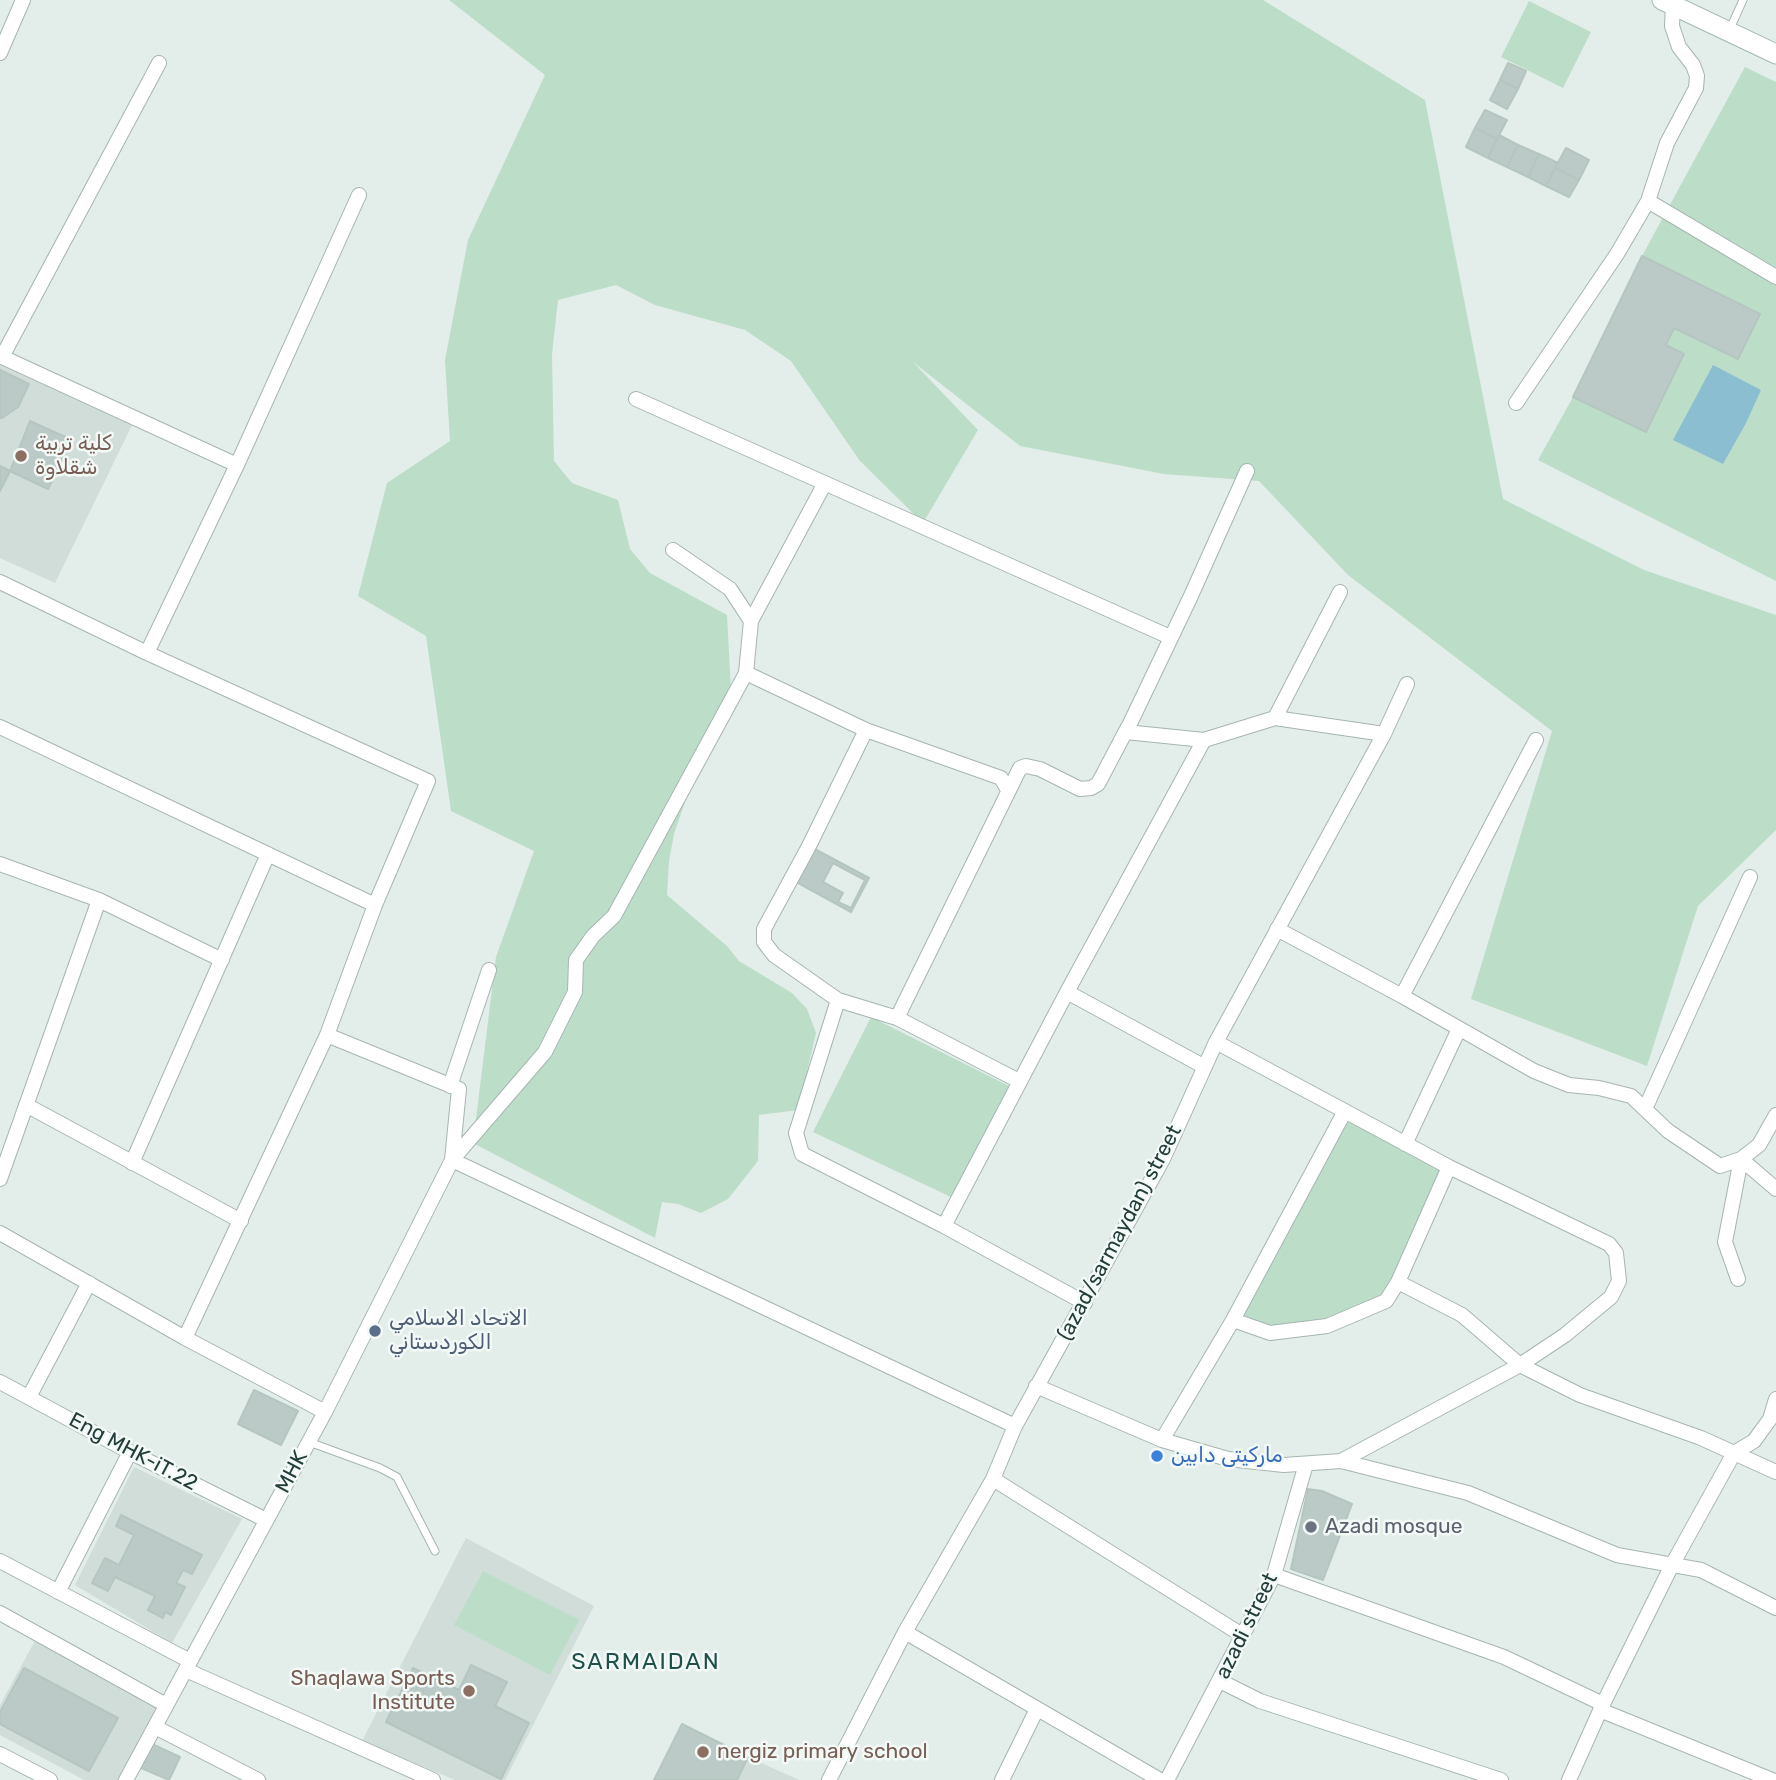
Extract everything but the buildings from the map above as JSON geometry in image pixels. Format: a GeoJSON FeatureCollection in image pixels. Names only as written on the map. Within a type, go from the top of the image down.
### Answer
{"type":"FeatureCollection","features":[{"type":"Feature","properties":{"kind":"main road"},"geometry":{"type":"LineString","coordinates":[[1667,2],[1776,54]]}},
{"type":"Feature","properties":{"kind":"street"},"geometry":{"type":"LineString","coordinates":[[0,53],[23,0]]}},
{"type":"Feature","properties":{"kind":"street"},"geometry":{"type":"LineString","coordinates":[[1516,403],[1617,254],[1648,201],[1667,143],[1696,88],[1697,76],[1693,65],[1679,47],[1667,2]]}},
{"type":"Feature","properties":{"kind":"street"},"geometry":{"type":"LineString","coordinates":[[159,63],[1,356],[237,465]]}},
{"type":"Feature","properties":{"kind":"street"},"geometry":{"type":"LineString","coordinates":[[147,653],[237,465],[359,195]]}},
{"type":"Feature","properties":{"kind":"street"},"geometry":{"type":"LineString","coordinates":[[1648,201],[1776,277]]}},
{"type":"Feature","properties":{"kind":"street"},"geometry":{"type":"LineString","coordinates":[[636,399],[1170,637]]}},
{"type":"Feature","properties":{"kind":"street"},"geometry":{"type":"LineString","coordinates":[[897,1018],[1020,768],[1026,766],[1040,769],[1080,789],[1098,784],[1190,598],[1247,471]]}},
{"type":"Feature","properties":{"kind":"street"},"geometry":{"type":"LineString","coordinates":[[452,1160],[545,1052],[575,992],[576,960],[593,936],[614,916],[746,673],[751,621],[825,483]]}},
{"type":"Feature","properties":{"kind":"street"},"geometry":{"type":"LineString","coordinates":[[673,550],[730,589],[751,621]]}},
{"type":"Feature","properties":{"kind":"street"},"geometry":{"type":"LineString","coordinates":[[0,582],[147,653],[428,781],[375,905],[327,1035],[185,1338]]}},
{"type":"Feature","properties":{"kind":"street"},"geometry":{"type":"LineString","coordinates":[[1275,718],[1340,592]]}},
{"type":"Feature","properties":{"kind":"street"},"geometry":{"type":"LineString","coordinates":[[746,673],[866,730],[1001,778],[1008,790]]}},
{"type":"Feature","properties":{"kind":"street","name":"(azad/sarmaydan) street"},"geometry":{"type":"LineString","coordinates":[[829,1780],[905,1632],[993,1479],[1014,1426],[1085,1303],[1163,1158],[1203,1066],[1384,734],[1407,684]]}},
{"type":"Feature","properties":{"kind":"street"},"geometry":{"type":"LineString","coordinates":[[1128,727],[1126,732],[1203,740],[1275,718],[1384,734]]}},
{"type":"Feature","properties":{"kind":"street"},"geometry":{"type":"LineString","coordinates":[[0,727],[375,905]]}},
{"type":"Feature","properties":{"kind":"street"},"geometry":{"type":"LineString","coordinates":[[866,730],[809,846],[764,929],[764,942],[774,955],[838,1000],[897,1018],[1019,1081]]}},
{"type":"Feature","properties":{"kind":"street"},"geometry":{"type":"LineString","coordinates":[[944,1226],[1203,740]]}},
{"type":"Feature","properties":{"kind":"street"},"geometry":{"type":"LineString","coordinates":[[1402,996],[1536,740]]}},
{"type":"Feature","properties":{"kind":"street"},"geometry":{"type":"LineString","coordinates":[[132,1163],[268,854]]}},
{"type":"Feature","properties":{"kind":"street"},"geometry":{"type":"LineString","coordinates":[[0,864],[99,900],[222,960]]}},
{"type":"Feature","properties":{"kind":"street"},"geometry":{"type":"LineString","coordinates":[[1645,1109],[1750,877]]}},
{"type":"Feature","properties":{"kind":"street"},"geometry":{"type":"LineString","coordinates":[[0,1179],[99,900]]}},
{"type":"Feature","properties":{"kind":"street"},"geometry":{"type":"LineString","coordinates":[[1277,929],[1534,1071],[1570,1085],[1599,1088],[1631,1096],[1668,1131],[1720,1166],[1741,1158],[1759,1145],[1776,1115]]}},
{"type":"Feature","properties":{"kind":"street"},"geometry":{"type":"LineString","coordinates":[[450,1086],[489,970]]}},
{"type":"Feature","properties":{"kind":"street"},"geometry":{"type":"LineString","coordinates":[[1067,992],[1203,1066]]}},
{"type":"Feature","properties":{"kind":"street"},"geometry":{"type":"LineString","coordinates":[[838,1000],[796,1133],[802,1154],[944,1226],[1085,1303]]}},
{"type":"Feature","properties":{"kind":"street"},"geometry":{"type":"LineString","coordinates":[[1405,1144],[1459,1029]]}},
{"type":"Feature","properties":{"kind":"street"},"geometry":{"type":"LineString","coordinates":[[327,1035],[459,1089],[452,1160]]}},
{"type":"Feature","properties":{"kind":"street"},"geometry":{"type":"LineString","coordinates":[[1216,1042],[1449,1167],[1609,1244],[1616,1253],[1619,1281],[1611,1297],[1565,1335],[1520,1366],[1341,1461]]}},
{"type":"Feature","properties":{"kind":"street"},"geometry":{"type":"LineString","coordinates":[[26,1105],[241,1221]]}},
{"type":"Feature","properties":{"kind":"street"},"geometry":{"type":"LineString","coordinates":[[1162,1440],[1233,1320],[1345,1111]]}},
{"type":"Feature","properties":{"kind":"street"},"geometry":{"type":"LineString","coordinates":[[1741,1158],[1776,1189]]}},
{"type":"Feature","properties":{"kind":"street"},"geometry":{"type":"LineString","coordinates":[[1738,1279],[1725,1242],[1741,1158]]}},
{"type":"Feature","properties":{"kind":"street"},"geometry":{"type":"LineString","coordinates":[[452,1160],[1014,1426]]}},
{"type":"Feature","properties":{"kind":"street","name":"MHK"},"geometry":{"type":"LineString","coordinates":[[126,1780],[325,1412],[452,1160]]}},
{"type":"Feature","properties":{"kind":"street"},"geometry":{"type":"LineString","coordinates":[[1233,1320],[1270,1333],[1327,1326],[1386,1301],[1398,1282],[1449,1167]]}},
{"type":"Feature","properties":{"kind":"street"},"geometry":{"type":"LineString","coordinates":[[0,1233],[185,1338],[325,1412]]}},
{"type":"Feature","properties":{"kind":"street"},"geometry":{"type":"LineString","coordinates":[[1398,1282],[1462,1315],[1520,1366],[1580,1395],[1701,1438],[1776,1472]]}},
{"type":"Feature","properties":{"kind":"street"},"geometry":{"type":"LineString","coordinates":[[29,1397],[89,1283]]}},
{"type":"Feature","properties":{"kind":"street","name":"Eng MHK-iT.22"},"geometry":{"type":"LineString","coordinates":[[0,1382],[130,1452],[266,1520]]}},
{"type":"Feature","properties":{"kind":"street"},"geometry":{"type":"LineString","coordinates":[[1036,1386],[1162,1440],[1228,1458],[1284,1465],[1341,1461],[1468,1493],[1617,1555],[1701,1570],[1776,1608]]}},
{"type":"Feature","properties":{"kind":"street"},"geometry":{"type":"LineString","coordinates":[[1569,1780],[1672,1565],[1734,1453],[1754,1441],[1770,1419],[1776,1399]]}},
{"type":"Feature","properties":{"kind":"street"},"geometry":{"type":"LineString","coordinates":[[58,1592],[130,1452]]}},
{"type":"Feature","properties":{"kind":"street","name":"azadi street"},"geometry":{"type":"LineString","coordinates":[[1167,1780],[1274,1575],[1306,1464]]}},
{"type":"Feature","properties":{"kind":"street"},"geometry":{"type":"LineString","coordinates":[[993,1479],[1242,1635]]}},
{"type":"Feature","properties":{"kind":"street"},"geometry":{"type":"LineString","coordinates":[[0,1561],[188,1665],[433,1780]]}},
{"type":"Feature","properties":{"kind":"street"},"geometry":{"type":"LineString","coordinates":[[1274,1575],[1504,1657],[1602,1707],[1772,1780]]}},
{"type":"Feature","properties":{"kind":"street"},"geometry":{"type":"LineString","coordinates":[[0,1614],[166,1705]]}},
{"type":"Feature","properties":{"kind":"street"},"geometry":{"type":"LineString","coordinates":[[905,1632],[1160,1780]]}},
{"type":"Feature","properties":{"kind":"street"},"geometry":{"type":"LineString","coordinates":[[1220,1681],[1259,1701],[1501,1780]]}},
{"type":"Feature","properties":{"kind":"street"},"geometry":{"type":"LineString","coordinates":[[1002,1780],[1037,1709]]}},
{"type":"Feature","properties":{"kind":"street"},"geometry":{"type":"LineString","coordinates":[[155,1727],[258,1780]]}},
{"type":"Feature","properties":{"kind":"street"},"geometry":{"type":"LineString","coordinates":[[0,1754],[50,1780]]}},
{"type":"Feature","properties":{"kind":"lane"},"geometry":{"type":"LineString","coordinates":[[1728,32],[1743,0]]}},
{"type":"Feature","properties":{"kind":"lane"},"geometry":{"type":"LineString","coordinates":[[308,1442],[380,1468],[397,1477],[436,1551]]}},
{"type":"Feature","properties":{"kind":"shaded area"},"geometry":{"type":"Polygon","coordinates":[[[0,356],[135,419],[55,583],[0,558],[0,356]]]}},
{"type":"Feature","properties":{"kind":"shaded area"},"geometry":{"type":"Polygon","coordinates":[[[134,1467],[242,1519],[172,1643],[75,1585],[134,1467]]]}},
{"type":"Feature","properties":{"kind":"shaded area","name":"Shaqlawa Sports Institute"},"geometry":{"type":"Polygon","coordinates":[[[466,1538],[594,1606],[505,1780],[455,1780],[362,1741],[466,1538]]]}},
{"type":"Feature","properties":{"kind":"shaded area"},"geometry":{"type":"Polygon","coordinates":[[[37,1637],[166,1705],[126,1780],[84,1780],[0,1735],[0,1705],[37,1637]]]}},
{"type":"Feature","properties":{"kind":"shaded area","name":"nergiz primary school"},"geometry":{"type":"Polygon","coordinates":[[[682,1724],[748,1757],[799,1780],[654,1780],[682,1724]]]}},
{"type":"Feature","properties":{"kind":"green space"},"geometry":{"type":"Polygon","coordinates":[[[449,0],[1263,0],[1425,100],[1503,499],[1644,570],[1776,615],[1776,830],[1698,906],[1647,1066],[1471,999],[1552,731],[1348,575],[1259,481],[1164,474],[1020,446],[913,362],[978,430],[923,523],[860,461],[791,361],[745,330],[655,305],[616,285],[558,300],[552,354],[554,461],[572,483],[618,500],[630,549],[650,573],[727,615],[731,691],[702,752],[674,834],[667,895],[727,946],[739,961],[792,993],[807,1009],[816,1033],[798,1110],[759,1115],[758,1161],[728,1199],[701,1213],[678,1204],[662,1202],[655,1238],[473,1143],[496,957],[534,851],[451,811],[426,636],[358,596],[387,483],[450,441],[445,360],[468,240],[545,75],[449,0]]]}},
{"type":"Feature","properties":{"kind":"green space"},"geometry":{"type":"Polygon","coordinates":[[[1529,1],[1591,32],[1563,88],[1501,57],[1529,1]]]}},
{"type":"Feature","properties":{"kind":"green space"},"geometry":{"type":"Polygon","coordinates":[[[1745,67],[1776,82],[1776,581],[1538,460],[1573,397],[1642,256],[1745,67]]]}},
{"type":"Feature","properties":{"kind":"green space"},"geometry":{"type":"Polygon","coordinates":[[[871,1017],[1009,1086],[951,1197],[813,1132],[871,1017]]]}},
{"type":"Feature","properties":{"kind":"green space"},"geometry":{"type":"Polygon","coordinates":[[[1345,1111],[1449,1167],[1386,1301],[1327,1326],[1270,1333],[1233,1320],[1345,1111]]]}},
{"type":"Feature","properties":{"kind":"green space"},"geometry":{"type":"Polygon","coordinates":[[[483,1571],[579,1620],[550,1675],[454,1625],[483,1571]]]}},
{"type":"Feature","properties":{"kind":"water"},"geometry":{"type":"Polygon","coordinates":[[[1713,365],[1761,390],[1723,464],[1673,440],[1713,365]]]}},
{"type":"Feature","properties":{"kind":"place","name":"كلية تربية شقلاوة"},"geometry":{"type":"Point","coordinates":[21,456]}},
{"type":"Feature","properties":{"kind":"place","name":"الاتحاد الاسلامي الكوردستاني"},"geometry":{"type":"Point","coordinates":[375,1331]}},
{"type":"Feature","properties":{"kind":"place","name":"ماركيتى دابين"},"geometry":{"type":"Point","coordinates":[1157,1456]}},
{"type":"Feature","properties":{"kind":"place","name":"Azadi mosque"},"geometry":{"type":"Point","coordinates":[1311,1527]}},
{"type":"Feature","properties":{"kind":"place","name":"Shaqlawa Sports Institute"},"geometry":{"type":"Point","coordinates":[469,1691]}},
{"type":"Feature","properties":{"kind":"place","name":"nergiz primary school"},"geometry":{"type":"Point","coordinates":[703,1752]}},
{"type":"Feature","properties":{"kind":"district","name":"SARMAIDAN"},"geometry":{"type":"Point","coordinates":[646,1662]}}]}
